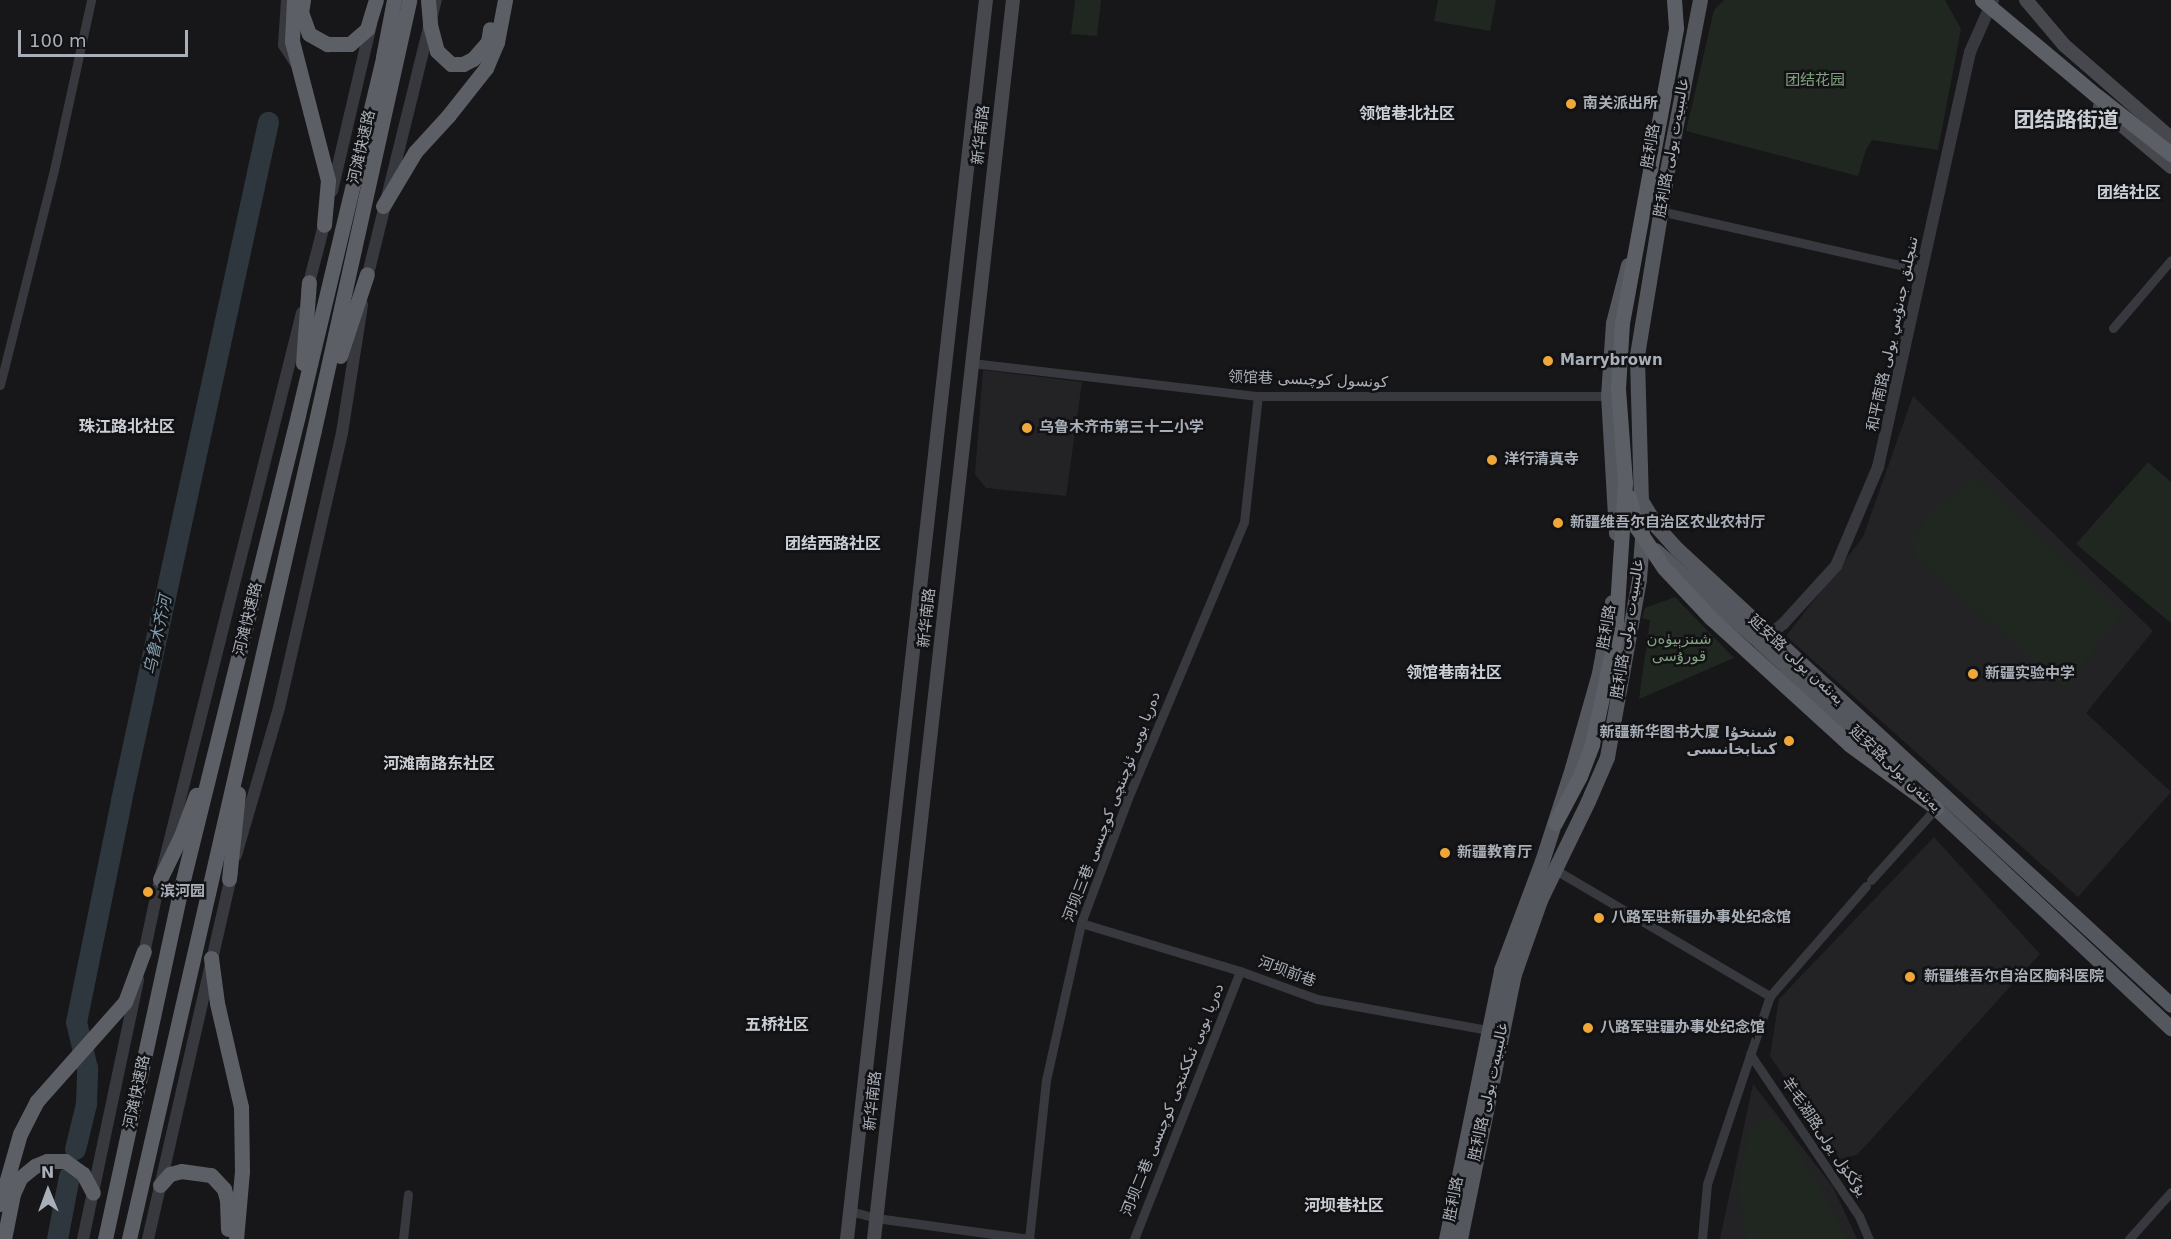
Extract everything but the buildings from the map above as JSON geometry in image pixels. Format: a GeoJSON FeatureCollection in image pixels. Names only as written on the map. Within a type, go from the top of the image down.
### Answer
{"type":"FeatureCollection","features":[{"type":"Feature","properties":{"kind":"highway"},"geometry":{"type":"LineString","coordinates":[[296,5],[309,34],[327,44],[350,44],[367,29],[376,0]]}},
{"type":"Feature","properties":{"kind":"highway","name":"河滩快速路"},"geometry":{"type":"LineString","coordinates":[[105,1239],[182,884],[298,415],[383,57],[394,0]]}},
{"type":"Feature","properties":{"kind":"highway","name":"河滩快速路"},"geometry":{"type":"LineString","coordinates":[[129,1239],[245,725],[315,430],[409,0]]}},
{"type":"Feature","properties":{"kind":"highway"},"geometry":{"type":"LineString","coordinates":[[428,0],[430,25],[438,51],[451,64],[463,64],[473,59],[492,42],[496,0]]}},
{"type":"Feature","properties":{"kind":"highway"},"geometry":{"type":"LineString","coordinates":[[383,206],[415,152],[448,116],[486,68],[505,0]]}},
{"type":"Feature","properties":{"kind":"highway"},"geometry":{"type":"LineString","coordinates":[[1555,823],[1580,776],[1592,744],[1615,638],[1625,482],[1618,388],[1622,323],[1676,28],[1676,0]]}},
{"type":"Feature","properties":{"kind":"highway"},"geometry":{"type":"LineString","coordinates":[[1986,2],[2097,96],[2171,154]]}},
{"type":"Feature","properties":{"kind":"highway"},"geometry":{"type":"LineString","coordinates":[[296,5],[292,41],[328,180],[324,225]]}},
{"type":"Feature","properties":{"kind":"highway"},"geometry":{"type":"LineString","coordinates":[[315,430],[367,274]]}},
{"type":"Feature","properties":{"kind":"highway"},"geometry":{"type":"LineString","coordinates":[[298,415],[309,282]]}},
{"type":"Feature","properties":{"kind":"highway"},"geometry":{"type":"LineString","coordinates":[[1625,482],[1637,528],[1664,568],[1711,618],[1850,745],[1936,808]]}},
{"type":"Feature","properties":{"kind":"highway"},"geometry":{"type":"LineString","coordinates":[[160,879],[181,836],[224,718]]}},
{"type":"Feature","properties":{"kind":"highway"},"geometry":{"type":"LineString","coordinates":[[229,879],[245,725]]}},
{"type":"Feature","properties":{"kind":"highway"},"geometry":{"type":"LineString","coordinates":[[0,1204],[20,1134],[37,1101],[125,1002],[144,951]]}},
{"type":"Feature","properties":{"kind":"highway"},"geometry":{"type":"LineString","coordinates":[[211,958],[217,1003],[241,1107],[242,1171],[231,1238]]}},
{"type":"Feature","properties":{"kind":"highway"},"geometry":{"type":"LineString","coordinates":[[4,1239],[13,1194],[27,1171],[47,1161],[65,1161],[82,1174],[93,1193]]}},
{"type":"Feature","properties":{"kind":"highway"},"geometry":{"type":"LineString","coordinates":[[160,1185],[170,1174],[181,1171],[211,1175],[224,1189],[231,1238]]}},
{"type":"Feature","properties":{"kind":"main road","name":"新华南路"},"geometry":{"type":"LineString","coordinates":[[847,1239],[986,0]]}},
{"type":"Feature","properties":{"kind":"main road","name":"新华南路"},"geometry":{"type":"LineString","coordinates":[[874,1239],[1012,0]]}},
{"type":"Feature","properties":{"kind":"main road","name":"胜利路"},"geometry":{"type":"LineString","coordinates":[[1446,1239],[1501,970],[1555,823],[1599,673],[1612,603],[1616,514],[1608,396],[1613,323],[1619,292],[1633,247],[1676,0]]}},
{"type":"Feature","properties":{"kind":"main road","name":"胜利路 غالىبىيەت يولى"},"geometry":{"type":"LineString","coordinates":[[1460,1239],[1514,974],[1540,900],[1588,801],[1606,757],[1639,579],[1642,502],[1637,355],[1660,211],[1700,0]]}},
{"type":"Feature","properties":{"kind":"main road"},"geometry":{"type":"LineString","coordinates":[[2026,0],[2064,45],[2171,138]]}},
{"type":"Feature","properties":{"kind":"main road"},"geometry":{"type":"LineString","coordinates":[[1986,2],[2012,32],[2171,167]]}},
{"type":"Feature","properties":{"kind":"main road"},"geometry":{"type":"LineString","coordinates":[[964,195],[990,199]]}},
{"type":"Feature","properties":{"kind":"main road","name":"延安路 يەنئەن يولى"},"geometry":{"type":"LineString","coordinates":[[1642,502],[1657,527],[1765,639],[2171,1005]]}},
{"type":"Feature","properties":{"kind":"main road","name":"延安路يەنئەن يولى"},"geometry":{"type":"LineString","coordinates":[[1616,514],[1765,639],[1936,808],[1991,856],[2171,1028]]}},
{"type":"Feature","properties":{"kind":"street"},"geometry":{"type":"LineString","coordinates":[[0,385],[54,170],[91,0]]}},
{"type":"Feature","properties":{"kind":"street"},"geometry":{"type":"LineString","coordinates":[[83,1239],[160,879],[324,225],[376,0]]}},
{"type":"Feature","properties":{"kind":"street"},"geometry":{"type":"LineString","coordinates":[[148,1239],[229,879],[279,708],[342,433],[367,274],[436,0]]}},
{"type":"Feature","properties":{"kind":"street","name":"和平南路 تىنچلىق جەنۇبىي يولى"},"geometry":{"type":"LineString","coordinates":[[1765,639],[1836,566],[1878,467],[1899,382],[1921,270],[1970,52],[1986,2]]}},
{"type":"Feature","properties":{"kind":"street"},"geometry":{"type":"LineString","coordinates":[[1660,211],[1921,270]]}},
{"type":"Feature","properties":{"kind":"street"},"geometry":{"type":"LineString","coordinates":[[2113,328],[2171,260]]}},
{"type":"Feature","properties":{"kind":"street","name":"领馆巷 كونسول كوچىسى"},"geometry":{"type":"LineString","coordinates":[[972,363],[1258,396],[1608,396]]}},
{"type":"Feature","properties":{"kind":"street","name":"河坝三巷 دەريا بويى ئۈچىنچى كوچىسى"},"geometry":{"type":"LineString","coordinates":[[1030,1239],[1046,1080],[1081,923],[1128,798],[1244,522],[1258,396]]}},
{"type":"Feature","properties":{"kind":"street"},"geometry":{"type":"LineString","coordinates":[[1702,1239],[1707,1184],[1770,996],[1936,808]]}},
{"type":"Feature","properties":{"kind":"street"},"geometry":{"type":"LineString","coordinates":[[1554,868],[1770,996]]}},
{"type":"Feature","properties":{"kind":"street","name":"河坝前巷"},"geometry":{"type":"LineString","coordinates":[[1081,923],[1240,971],[1317,999],[1487,1030]]}},
{"type":"Feature","properties":{"kind":"street","name":"河坝二巷 دەريا بويى ئىككىنچى كوچىسى"},"geometry":{"type":"LineString","coordinates":[[1134,1239],[1240,971]]}},
{"type":"Feature","properties":{"kind":"street","name":"羊毛湖路يۇڭكۆل يولى"},"geometry":{"type":"LineString","coordinates":[[1750,1054],[1859,1216],[1869,1239]]}},
{"type":"Feature","properties":{"kind":"street"},"geometry":{"type":"LineString","coordinates":[[2129,1239],[2171,1192]]}},
{"type":"Feature","properties":{"kind":"street"},"geometry":{"type":"LineString","coordinates":[[403,1239],[408,1194]]}},
{"type":"Feature","properties":{"kind":"street"},"geometry":{"type":"LineString","coordinates":[[850,1211],[876,1218],[1030,1239]]}},
{"type":"Feature","properties":{"kind":"shaded area","name":"乌鲁木齐市第三十二小学"},"geometry":{"type":"Polygon","coordinates":[[[983,370],[1082,382],[1066,496],[986,488],[975,474],[983,370]]]}},
{"type":"Feature","properties":{"kind":"shaded area","name":"新疆实验中学"},"geometry":{"type":"Polygon","coordinates":[[[1913,396],[2153,631],[2086,713],[2171,792],[2078,897],[1786,636],[1863,537],[1913,396]]]}},
{"type":"Feature","properties":{"kind":"shaded area","name":"新疆维吾尔自治区胸科医院"},"geometry":{"type":"Polygon","coordinates":[[[1934,837],[2040,954],[1857,1155],[1840,1159],[1770,1056],[1779,999],[1934,837]]]}},
{"type":"Feature","properties":{"kind":"shaded area"},"geometry":{"type":"Polygon","coordinates":[[[1753,1084],[1833,1187],[1857,1239],[1720,1239],[1753,1084]]]}},
{"type":"Feature","properties":{"kind":"green space"},"geometry":{"type":"Polygon","coordinates":[[[1075,0],[1101,0],[1097,36],[1071,34],[1075,0]]]}},
{"type":"Feature","properties":{"kind":"green space"},"geometry":{"type":"Polygon","coordinates":[[[1438,0],[1496,0],[1490,31],[1434,21],[1438,0]]]}},
{"type":"Feature","properties":{"kind":"green space","name":"团结花园"},"geometry":{"type":"Polygon","coordinates":[[[1724,0],[1945,0],[1961,29],[1938,150],[1872,140],[1866,150],[1858,176],[1686,131],[1714,10],[1724,0]]]}},
{"type":"Feature","properties":{"kind":"green space"},"geometry":{"type":"Polygon","coordinates":[[[2148,462],[2171,482],[2171,623],[2076,544],[2148,462]]]}},
{"type":"Feature","properties":{"kind":"green space"},"geometry":{"type":"Polygon","coordinates":[[[1976,478],[2124,613],[2064,688],[1915,557],[1912,540],[1929,512],[1976,478]]]}},
{"type":"Feature","properties":{"kind":"green space","name":"شىنزېيۈەن قورۇسى"},"geometry":{"type":"Polygon","coordinates":[[[1675,597],[1734,658],[1639,699],[1650,620],[1642,618],[1645,608],[1675,597]]]}},
{"type":"Feature","properties":{"kind":"green space"},"geometry":{"type":"Polygon","coordinates":[[[1773,1115],[1799,1151],[1848,1239],[1746,1239],[1737,1184],[1749,1129],[1773,1115]]]}},
{"type":"Feature","properties":{"kind":"waterway","name":"乌鲁木齐河"},"geometry":{"type":"LineString","coordinates":[[75,1149],[86,1104],[87,1068],[76,1022],[121,800],[268,122]]}},
{"type":"Feature","properties":{"kind":"waterway","name":"乌鲁木齐河"},"geometry":{"type":"LineString","coordinates":[[57,1239],[69,1176]]}},
{"type":"Feature","properties":{"kind":"place","name":"南关派出所"},"geometry":{"type":"Point","coordinates":[1571,104]}},
{"type":"Feature","properties":{"kind":"place","name":"Marrybrown"},"geometry":{"type":"Point","coordinates":[1548,361]}},
{"type":"Feature","properties":{"kind":"place","name":"乌鲁木齐市第三十二小学"},"geometry":{"type":"Point","coordinates":[1027,428]}},
{"type":"Feature","properties":{"kind":"place","name":"洋行清真寺"},"geometry":{"type":"Point","coordinates":[1492,460]}},
{"type":"Feature","properties":{"kind":"place","name":"新疆维吾尔自治区农业农村厅"},"geometry":{"type":"Point","coordinates":[1558,523]}},
{"type":"Feature","properties":{"kind":"place","name":"新疆实验中学"},"geometry":{"type":"Point","coordinates":[1973,674]}},
{"type":"Feature","properties":{"kind":"place","name":"新疆新华图书大厦 شىنخۇا كىتابخانىسى"},"geometry":{"type":"Point","coordinates":[1789,741]}},
{"type":"Feature","properties":{"kind":"place","name":"新疆教育厅"},"geometry":{"type":"Point","coordinates":[1445,853]}},
{"type":"Feature","properties":{"kind":"place","name":"滨河园"},"geometry":{"type":"Point","coordinates":[148,892]}},
{"type":"Feature","properties":{"kind":"place","name":"八路军驻新疆办事处纪念馆"},"geometry":{"type":"Point","coordinates":[1599,918]}},
{"type":"Feature","properties":{"kind":"place","name":"新疆维吾尔自治区胸科医院"},"geometry":{"type":"Point","coordinates":[1910,977]}},
{"type":"Feature","properties":{"kind":"place","name":"八路军驻疆办事处纪念馆"},"geometry":{"type":"Point","coordinates":[1588,1028]}},
{"type":"Feature","properties":{"kind":"district","name":"领馆巷北社区"},"geometry":{"type":"Point","coordinates":[1407,114]}},
{"type":"Feature","properties":{"kind":"district","name":"团结路街道"},"geometry":{"type":"Point","coordinates":[2066,120]}},
{"type":"Feature","properties":{"kind":"district","name":"团结社区"},"geometry":{"type":"Point","coordinates":[2129,193]}},
{"type":"Feature","properties":{"kind":"district","name":"珠江路北社区"},"geometry":{"type":"Point","coordinates":[127,427]}},
{"type":"Feature","properties":{"kind":"district","name":"团结西路社区"},"geometry":{"type":"Point","coordinates":[833,544]}},
{"type":"Feature","properties":{"kind":"district","name":"领馆巷南社区"},"geometry":{"type":"Point","coordinates":[1454,673]}},
{"type":"Feature","properties":{"kind":"district","name":"河滩南路东社区"},"geometry":{"type":"Point","coordinates":[439,764]}},
{"type":"Feature","properties":{"kind":"district","name":"五桥社区"},"geometry":{"type":"Point","coordinates":[777,1025]}},
{"type":"Feature","properties":{"kind":"district","name":"河坝巷社区"},"geometry":{"type":"Point","coordinates":[1344,1206]}}]}
